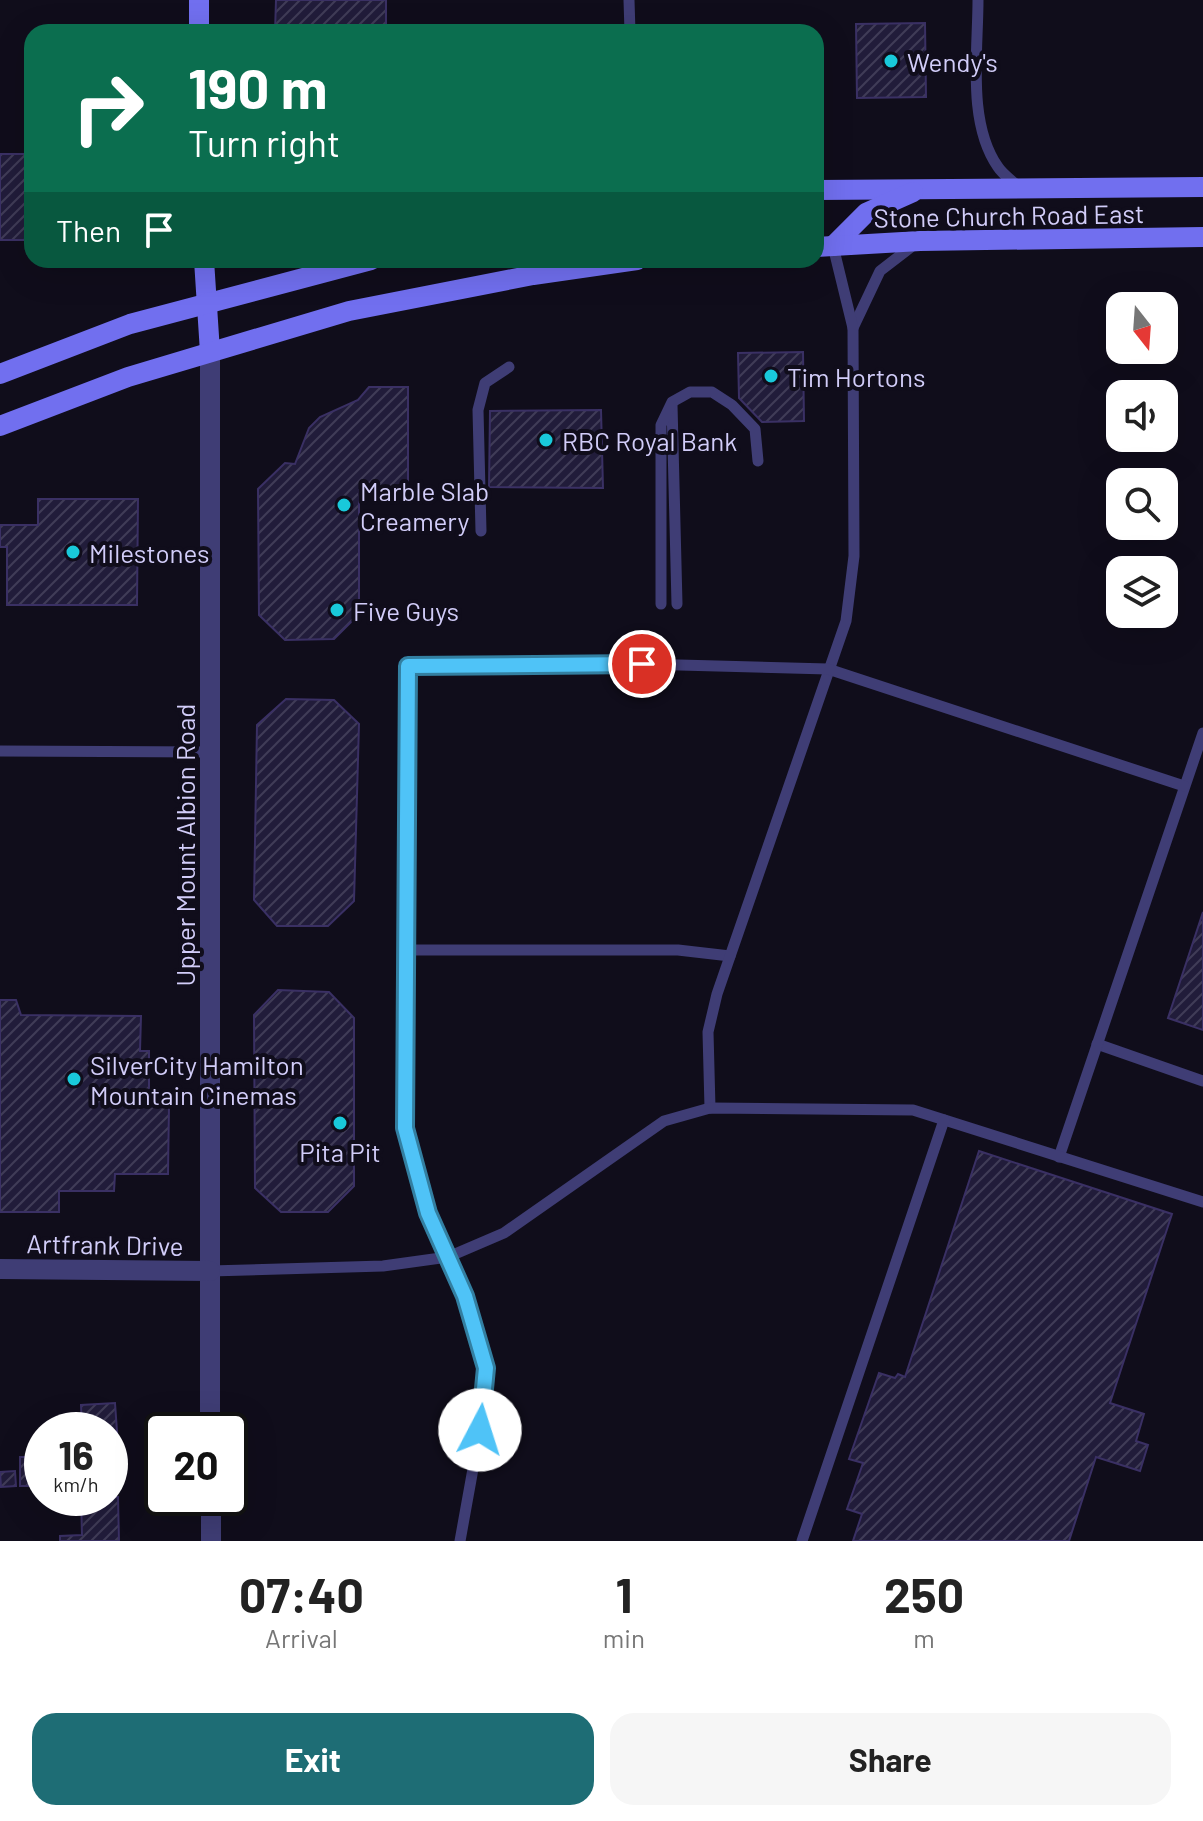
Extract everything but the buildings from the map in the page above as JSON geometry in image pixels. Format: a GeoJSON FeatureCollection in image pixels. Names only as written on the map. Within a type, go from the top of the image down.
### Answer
{"type":"FeatureCollection","features":[{"type":"Feature","properties":{"kind":"main road"},"geometry":{"type":"LineString","coordinates":[[199,0],[199,24]]}},
{"type":"Feature","properties":{"kind":"main road","name":"Stone Church Road East"},"geometry":{"type":"LineString","coordinates":[[824,190],[1203,187]]}},
{"type":"Feature","properties":{"kind":"main road"},"geometry":{"type":"LineString","coordinates":[[824,246],[866,213],[920,189]]}},
{"type":"Feature","properties":{"kind":"main road","name":"Stone Church Road East"},"geometry":{"type":"LineString","coordinates":[[824,246],[920,241],[1203,237]]}},
{"type":"Feature","properties":{"kind":"main road","name":"Upper Mount Albion Road"},"geometry":{"type":"LineString","coordinates":[[204,268],[210,352]]}},
{"type":"Feature","properties":{"kind":"main road"},"geometry":{"type":"LineString","coordinates":[[0,374],[130,324],[339,268]]}},
{"type":"Feature","properties":{"kind":"main road"},"geometry":{"type":"LineString","coordinates":[[0,426],[128,377],[349,311],[582,268]]}},
{"type":"Feature","properties":{"kind":"street","name":"Upper Mount Albion Road"},"geometry":{"type":"LineString","coordinates":[[210,352],[210,1412]]}},
{"type":"Feature","properties":{"kind":"street","name":"Artfrank Drive"},"geometry":{"type":"LineString","coordinates":[[0,1269],[210,1271]]}},
{"type":"Feature","properties":{"kind":"street"},"geometry":{"type":"LineString","coordinates":[[211,1516],[211,1541]]}},
{"type":"Feature","properties":{"kind":"lane"},"geometry":{"type":"LineString","coordinates":[[629,0],[630,24]]}},
{"type":"Feature","properties":{"kind":"lane"},"geometry":{"type":"LineString","coordinates":[[978,0],[978,95],[983,138],[998,168],[1022,189]]}},
{"type":"Feature","properties":{"kind":"lane"},"geometry":{"type":"LineString","coordinates":[[853,328],[880,271],[920,241]]}},
{"type":"Feature","properties":{"kind":"lane"},"geometry":{"type":"LineString","coordinates":[[710,1108],[708,1032],[730,956],[846,621],[854,556],[853,328],[824,246]]}},
{"type":"Feature","properties":{"kind":"lane"},"geometry":{"type":"LineString","coordinates":[[481,531],[478,410],[485,383],[509,367]]}},
{"type":"Feature","properties":{"kind":"lane"},"geometry":{"type":"LineString","coordinates":[[661,604],[661,425],[672,402],[690,392],[712,392],[732,405],[755,429],[758,461]]}},
{"type":"Feature","properties":{"kind":"lane"},"geometry":{"type":"LineString","coordinates":[[672,402],[677,604]]}},
{"type":"Feature","properties":{"kind":"lane"},"geometry":{"type":"LineString","coordinates":[[460,1541],[480,1430],[486,1368],[465,1296],[428,1213],[405,1128],[408,666],[642,664],[828,669],[1184,786]]}},
{"type":"Feature","properties":{"kind":"lane"},"geometry":{"type":"LineString","coordinates":[[1059,1157],[1203,733]]}},
{"type":"Feature","properties":{"kind":"lane"},"geometry":{"type":"LineString","coordinates":[[0,751],[209,752]]}},
{"type":"Feature","properties":{"kind":"lane"},"geometry":{"type":"LineString","coordinates":[[404,950],[678,950],[730,956]]}},
{"type":"Feature","properties":{"kind":"lane"},"geometry":{"type":"LineString","coordinates":[[1097,1044],[1203,1081]]}},
{"type":"Feature","properties":{"kind":"lane"},"geometry":{"type":"LineString","coordinates":[[210,1271],[383,1266],[448,1257],[504,1233],[664,1121],[710,1108],[913,1110],[1203,1202]]}},
{"type":"Feature","properties":{"kind":"lane"},"geometry":{"type":"LineString","coordinates":[[802,1541],[944,1120]]}},
{"type":"Feature","properties":{"kind":"place","name":"Wendy's"},"geometry":{"type":"Point","coordinates":[891,61]}},
{"type":"Feature","properties":{"kind":"place","name":"Tim Hortons"},"geometry":{"type":"Point","coordinates":[771,376]}},
{"type":"Feature","properties":{"kind":"place","name":"RBC Royal Bank"},"geometry":{"type":"Point","coordinates":[546,440]}},
{"type":"Feature","properties":{"kind":"place","name":"Marble Slab Creamery"},"geometry":{"type":"Point","coordinates":[344,505]}},
{"type":"Feature","properties":{"kind":"place","name":"Milestones"},"geometry":{"type":"Point","coordinates":[73,552]}},
{"type":"Feature","properties":{"kind":"place","name":"Five Guys"},"geometry":{"type":"Point","coordinates":[337,610]}},
{"type":"Feature","properties":{"kind":"place","name":"SilverCity Hamilton Mountain Cinemas"},"geometry":{"type":"Point","coordinates":[74,1079]}},
{"type":"Feature","properties":{"kind":"place","name":"Pita Pit"},"geometry":{"type":"Point","coordinates":[340,1123]}},
{"type":"Feature","properties":{"kind":"route"},"geometry":{"type":"LineString","coordinates":[[480,1430],[486,1368],[465,1296],[428,1213],[405,1128],[408,666],[642,664]]}}]}
